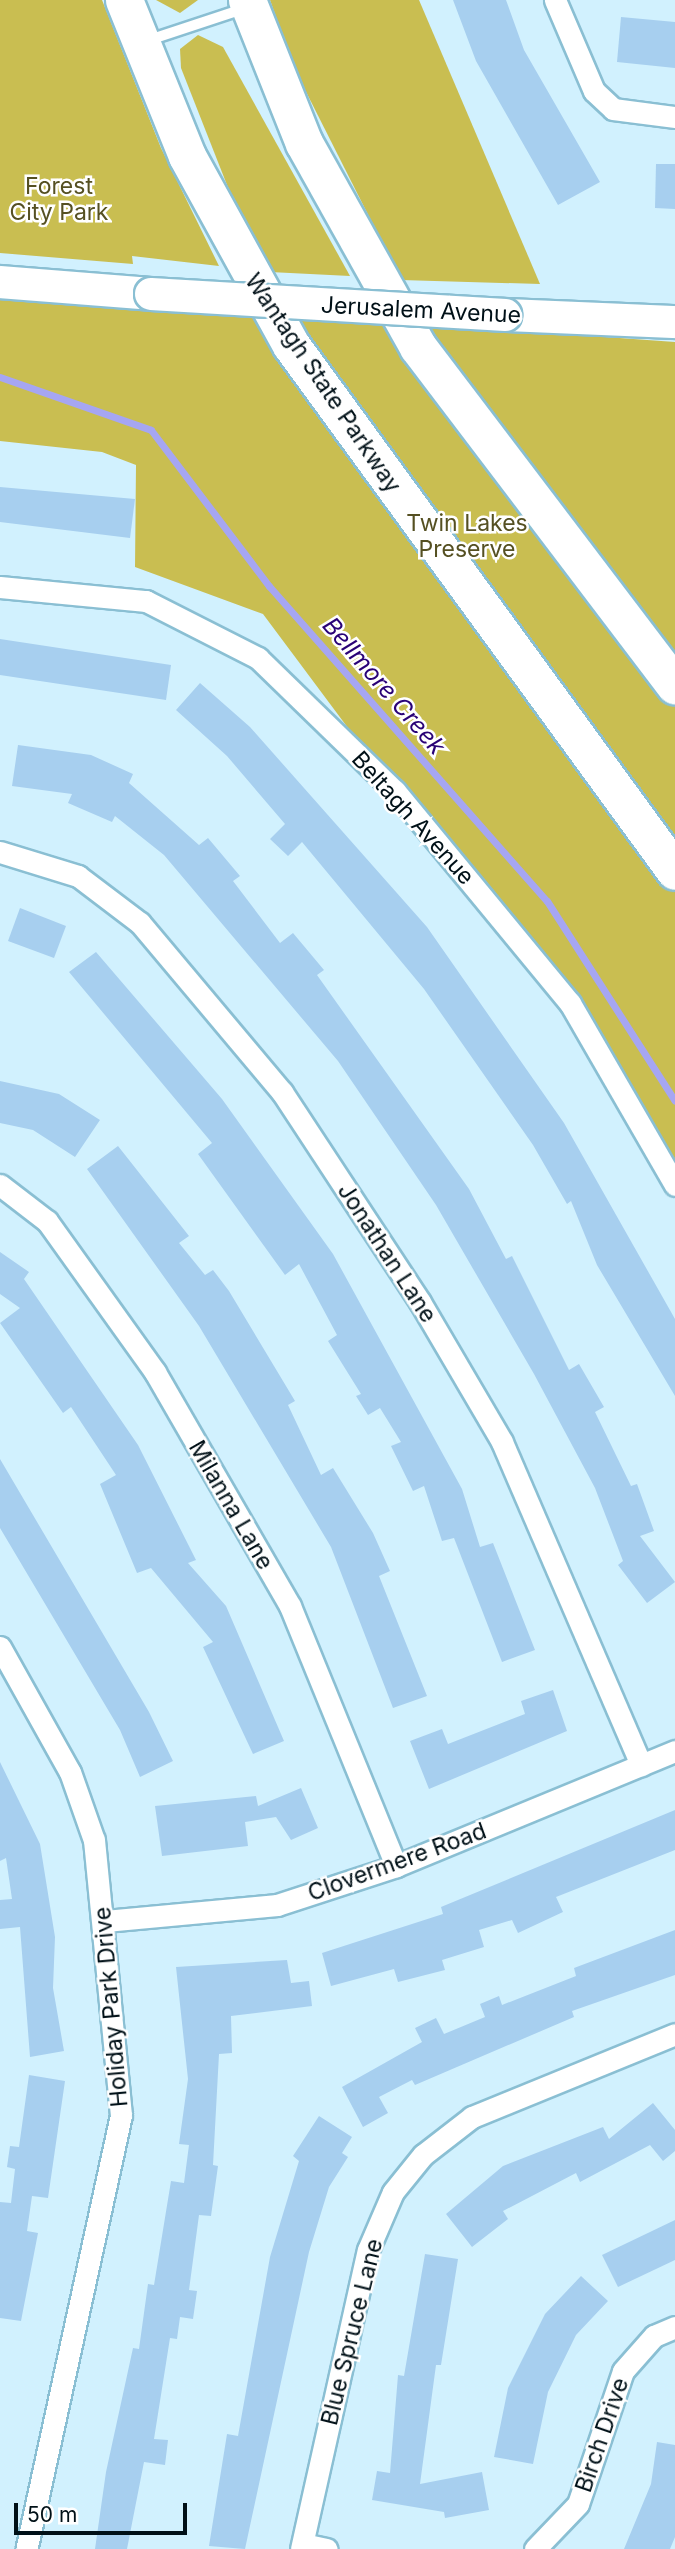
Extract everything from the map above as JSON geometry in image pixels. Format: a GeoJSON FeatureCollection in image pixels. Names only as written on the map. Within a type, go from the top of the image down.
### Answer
{"type":"FeatureCollection","features":[{"type":"Feature","properties":{"kind":"highway","name":"Wantagh State Parkway"},"geometry":{"type":"LineString","coordinates":[[124,0],[139,43],[236,253],[291,345],[675,871]]}},
{"type":"Feature","properties":{"kind":"highway"},"geometry":{"type":"LineString","coordinates":[[248,4],[304,143],[418,347],[675,684]]}},
{"type":"Feature","properties":{"kind":"main road","name":"Jerusalem Avenue"},"geometry":{"type":"LineString","coordinates":[[0,282],[151,294],[505,315],[675,322]]}},
{"type":"Feature","properties":{"kind":"street"},"geometry":{"type":"LineString","coordinates":[[555,0],[594,91],[613,109],[675,117]]}},
{"type":"Feature","properties":{"kind":"street","name":"Beltagh Avenue"},"geometry":{"type":"LineString","coordinates":[[0,587],[146,601],[258,658],[395,791],[570,1003],[675,1185]]}},
{"type":"Feature","properties":{"kind":"street","name":"Jonathan Lane"},"geometry":{"type":"LineString","coordinates":[[0,852],[23,854],[78,876],[140,923],[282,1092],[420,1302],[502,1442],[641,1765]]}},
{"type":"Feature","properties":{"kind":"street","name":"Milanna Lane"},"geometry":{"type":"LineString","coordinates":[[0,1185],[47,1222],[162,1384],[289,1606],[396,1866]]}},
{"type":"Feature","properties":{"kind":"street","name":"Holiday Park Drive"},"geometry":{"type":"LineString","coordinates":[[0,1647],[70,1772],[94,1840],[106,1921],[121,2115],[26,2549]]}},
{"type":"Feature","properties":{"kind":"street","name":"Clovermere Road"},"geometry":{"type":"LineString","coordinates":[[106,1921],[277,1905],[396,1866],[675,1751]]}},
{"type":"Feature","properties":{"kind":"street","name":"Blue Spruce Lane"},"geometry":{"type":"LineString","coordinates":[[302,2547],[368,2250],[393,2192],[424,2155],[471,2117],[675,2034]]}},
{"type":"Feature","properties":{"kind":"street","name":"Birch Drive"},"geometry":{"type":"LineString","coordinates":[[535,2549],[578,2504],[623,2371],[654,2336],[675,2328]]}},
{"type":"Feature","properties":{"kind":"street"},"geometry":{"type":"LineString","coordinates":[[302,2547],[326,2549]]}},
{"type":"Feature","properties":{"kind":"lane"},"geometry":{"type":"LineString","coordinates":[[139,43],[248,4]]}},
{"type":"Feature","properties":{"kind":"green space","name":"Forest City Park"},"geometry":{"type":"Polygon","coordinates":[[[0,0],[102,0],[161,148],[219,266],[132,256],[133,264],[0,253],[0,0]]]}},
{"type":"Feature","properties":{"kind":"green space"},"geometry":{"type":"Polygon","coordinates":[[[156,0],[198,0],[180,13],[156,0]]]}},
{"type":"Feature","properties":{"kind":"green space"},"geometry":{"type":"Polygon","coordinates":[[[270,0],[419,0],[540,284],[401,280],[294,68],[270,0]]]}},
{"type":"Feature","properties":{"kind":"green space"},"geometry":{"type":"Polygon","coordinates":[[[198,35],[223,47],[350,276],[270,272],[240,218],[181,68],[180,49],[198,35]]]}},
{"type":"Feature","properties":{"kind":"green space","name":"Twin Lakes Preserve"},"geometry":{"type":"Polygon","coordinates":[[[0,294],[675,342],[675,1185],[570,1003],[395,791],[263,614],[135,567],[136,465],[102,452],[0,441],[0,294]]]}},
{"type":"Feature","properties":{"kind":"building"},"geometry":{"type":"Polygon","coordinates":[[[453,0],[506,0],[524,50],[600,182],[558,205],[476,61],[453,0]]]}},
{"type":"Feature","properties":{"kind":"building"},"geometry":{"type":"Polygon","coordinates":[[[621,17],[675,22],[675,68],[617,62],[621,17]]]}},
{"type":"Feature","properties":{"kind":"building"},"geometry":{"type":"Polygon","coordinates":[[[656,164],[675,164],[675,209],[655,208],[656,164]]]}},
{"type":"Feature","properties":{"kind":"building"},"geometry":{"type":"Polygon","coordinates":[[[0,487],[135,499],[130,538],[0,522],[0,487]]]}},
{"type":"Feature","properties":{"kind":"building"},"geometry":{"type":"Polygon","coordinates":[[[0,639],[171,665],[166,700],[0,675],[0,639]]]}},
{"type":"Feature","properties":{"kind":"building"},"geometry":{"type":"Polygon","coordinates":[[[200,683],[250,727],[427,927],[564,1123],[675,1319],[675,1396],[597,1265],[571,1201],[567,1204],[533,1145],[424,989],[302,842],[288,856],[270,839],[285,824],[227,756],[176,710],[200,683]]]}},
{"type":"Feature","properties":{"kind":"building"},"geometry":{"type":"Polygon","coordinates":[[[18,745],[91,755],[133,774],[129,783],[199,845],[208,838],[240,876],[233,881],[280,943],[293,933],[324,970],[317,975],[469,1189],[506,1259],[512,1256],[569,1370],[579,1364],[604,1407],[595,1412],[631,1486],[637,1484],[654,1531],[640,1536],[675,1582],[647,1603],[618,1565],[623,1561],[595,1488],[534,1374],[436,1205],[338,1061],[164,855],[115,816],[112,822],[68,803],[72,794],[12,786],[18,745]]]}},
{"type":"Feature","properties":{"kind":"building"},"geometry":{"type":"Polygon","coordinates":[[[20,908],[66,926],[54,958],[8,941],[20,908]]]}},
{"type":"Feature","properties":{"kind":"building"},"geometry":{"type":"Polygon","coordinates":[[[96,952],[222,1099],[333,1254],[462,1489],[480,1547],[493,1543],[535,1650],[502,1662],[454,1538],[442,1541],[424,1486],[413,1491],[391,1446],[401,1442],[380,1408],[368,1415],[356,1396],[361,1394],[328,1341],[337,1335],[299,1264],[285,1275],[198,1154],[212,1143],[69,972],[96,952]]]}},
{"type":"Feature","properties":{"kind":"building"},"geometry":{"type":"Polygon","coordinates":[[[0,1081],[59,1094],[100,1120],[75,1157],[33,1130],[0,1123],[0,1081]]]}},
{"type":"Feature","properties":{"kind":"building"},"geometry":{"type":"Polygon","coordinates":[[[118,1146],[189,1236],[179,1243],[205,1275],[213,1270],[229,1291],[295,1401],[288,1405],[321,1475],[333,1468],[373,1533],[390,1571],[379,1576],[427,1696],[393,1708],[331,1547],[199,1326],[87,1169],[118,1146]]]}},
{"type":"Feature","properties":{"kind":"building"},"geometry":{"type":"Polygon","coordinates":[[[0,1252],[29,1272],[24,1279],[138,1445],[196,1560],[188,1563],[226,1606],[284,1741],[253,1754],[203,1647],[213,1642],[151,1568],[137,1573],[100,1484],[116,1475],[71,1407],[63,1413],[0,1323],[20,1308],[0,1294],[0,1252]]]}},
{"type":"Feature","properties":{"kind":"building"},"geometry":{"type":"Polygon","coordinates":[[[0,1459],[149,1712],[173,1761],[140,1777],[120,1730],[0,1528],[0,1459]]]}},
{"type":"Feature","properties":{"kind":"building"},"geometry":{"type":"Polygon","coordinates":[[[553,1690],[567,1731],[429,1789],[410,1741],[442,1729],[448,1744],[525,1714],[521,1701],[553,1690]]]}},
{"type":"Feature","properties":{"kind":"building"},"geometry":{"type":"Polygon","coordinates":[[[0,1762],[40,1844],[55,1937],[53,1988],[64,2051],[30,2057],[20,1927],[0,1929],[0,1900],[12,1899],[6,1858],[0,1861],[0,1762]]]}},
{"type":"Feature","properties":{"kind":"building"},"geometry":{"type":"Polygon","coordinates":[[[301,1788],[318,1828],[291,1840],[276,1817],[245,1822],[248,1846],[162,1856],[155,1806],[256,1796],[258,1806],[301,1788]]]}},
{"type":"Feature","properties":{"kind":"building"},"geometry":{"type":"Polygon","coordinates":[[[675,1810],[675,1850],[556,1897],[563,1912],[518,1933],[512,1920],[479,1930],[484,1947],[442,1960],[445,1970],[398,1982],[394,1969],[331,1986],[322,1953],[443,1914],[441,1907],[675,1810]]]}},
{"type":"Feature","properties":{"kind":"building"},"geometry":{"type":"Polygon","coordinates":[[[675,1930],[675,1975],[572,2011],[574,2017],[415,2085],[412,2080],[379,2097],[388,2113],[363,2127],[342,2087],[422,2042],[415,2028],[436,2018],[444,2034],[485,2017],[480,2004],[499,1996],[502,2005],[576,1976],[574,1968],[675,1930]]]}},
{"type":"Feature","properties":{"kind":"building"},"geometry":{"type":"Polygon","coordinates":[[[287,1960],[291,1983],[309,1981],[312,2006],[231,2016],[232,2053],[219,2054],[213,2165],[218,2166],[211,2216],[199,2215],[189,2290],[197,2291],[193,2319],[180,2317],[177,2339],[170,2338],[154,2439],[168,2440],[165,2465],[144,2462],[127,2549],[95,2549],[106,2472],[133,2348],[139,2349],[148,2284],[154,2285],[171,2181],[184,2183],[189,2145],[179,2144],[188,2079],[176,1967],[287,1960]]]}},
{"type":"Feature","properties":{"kind":"building"},"geometry":{"type":"Polygon","coordinates":[[[29,2075],[65,2081],[48,2198],[32,2196],[27,2231],[38,2233],[21,2321],[0,2318],[0,2202],[11,2203],[15,2169],[7,2167],[10,2146],[19,2147],[29,2075]]]}},
{"type":"Feature","properties":{"kind":"building"},"geometry":{"type":"Polygon","coordinates":[[[653,2103],[675,2130],[675,2151],[663,2161],[650,2145],[580,2182],[576,2173],[503,2211],[508,2219],[472,2247],[446,2214],[503,2166],[603,2127],[609,2139],[653,2103]]]}},
{"type":"Feature","properties":{"kind":"building"},"geometry":{"type":"Polygon","coordinates":[[[319,2116],[352,2137],[342,2153],[348,2157],[329,2187],[309,2252],[245,2549],[209,2546],[227,2434],[238,2436],[270,2257],[299,2161],[293,2156],[319,2116]]]}},
{"type":"Feature","properties":{"kind":"building"},"geometry":{"type":"Polygon","coordinates":[[[675,2220],[675,2260],[618,2287],[602,2255],[675,2220]]]}},
{"type":"Feature","properties":{"kind":"building"},"geometry":{"type":"Polygon","coordinates":[[[425,2254],[458,2259],[441,2365],[436,2365],[420,2484],[482,2472],[489,2510],[445,2518],[444,2512],[372,2500],[377,2471],[390,2473],[398,2375],[404,2376],[425,2254]]]}},
{"type":"Feature","properties":{"kind":"building"},"geometry":{"type":"Polygon","coordinates":[[[581,2276],[608,2301],[576,2335],[548,2392],[533,2464],[494,2457],[508,2388],[545,2314],[581,2276]]]}},
{"type":"Feature","properties":{"kind":"building"},"geometry":{"type":"Polygon","coordinates":[[[657,2442],[675,2445],[675,2537],[670,2549],[624,2549],[651,2484],[657,2442]]]}},
{"type":"Feature","properties":{"kind":"waterway","name":"Bellmore Creek"},"geometry":{"type":"LineString","coordinates":[[0,377],[151,430],[269,586],[547,901],[675,1101]]}}]}
